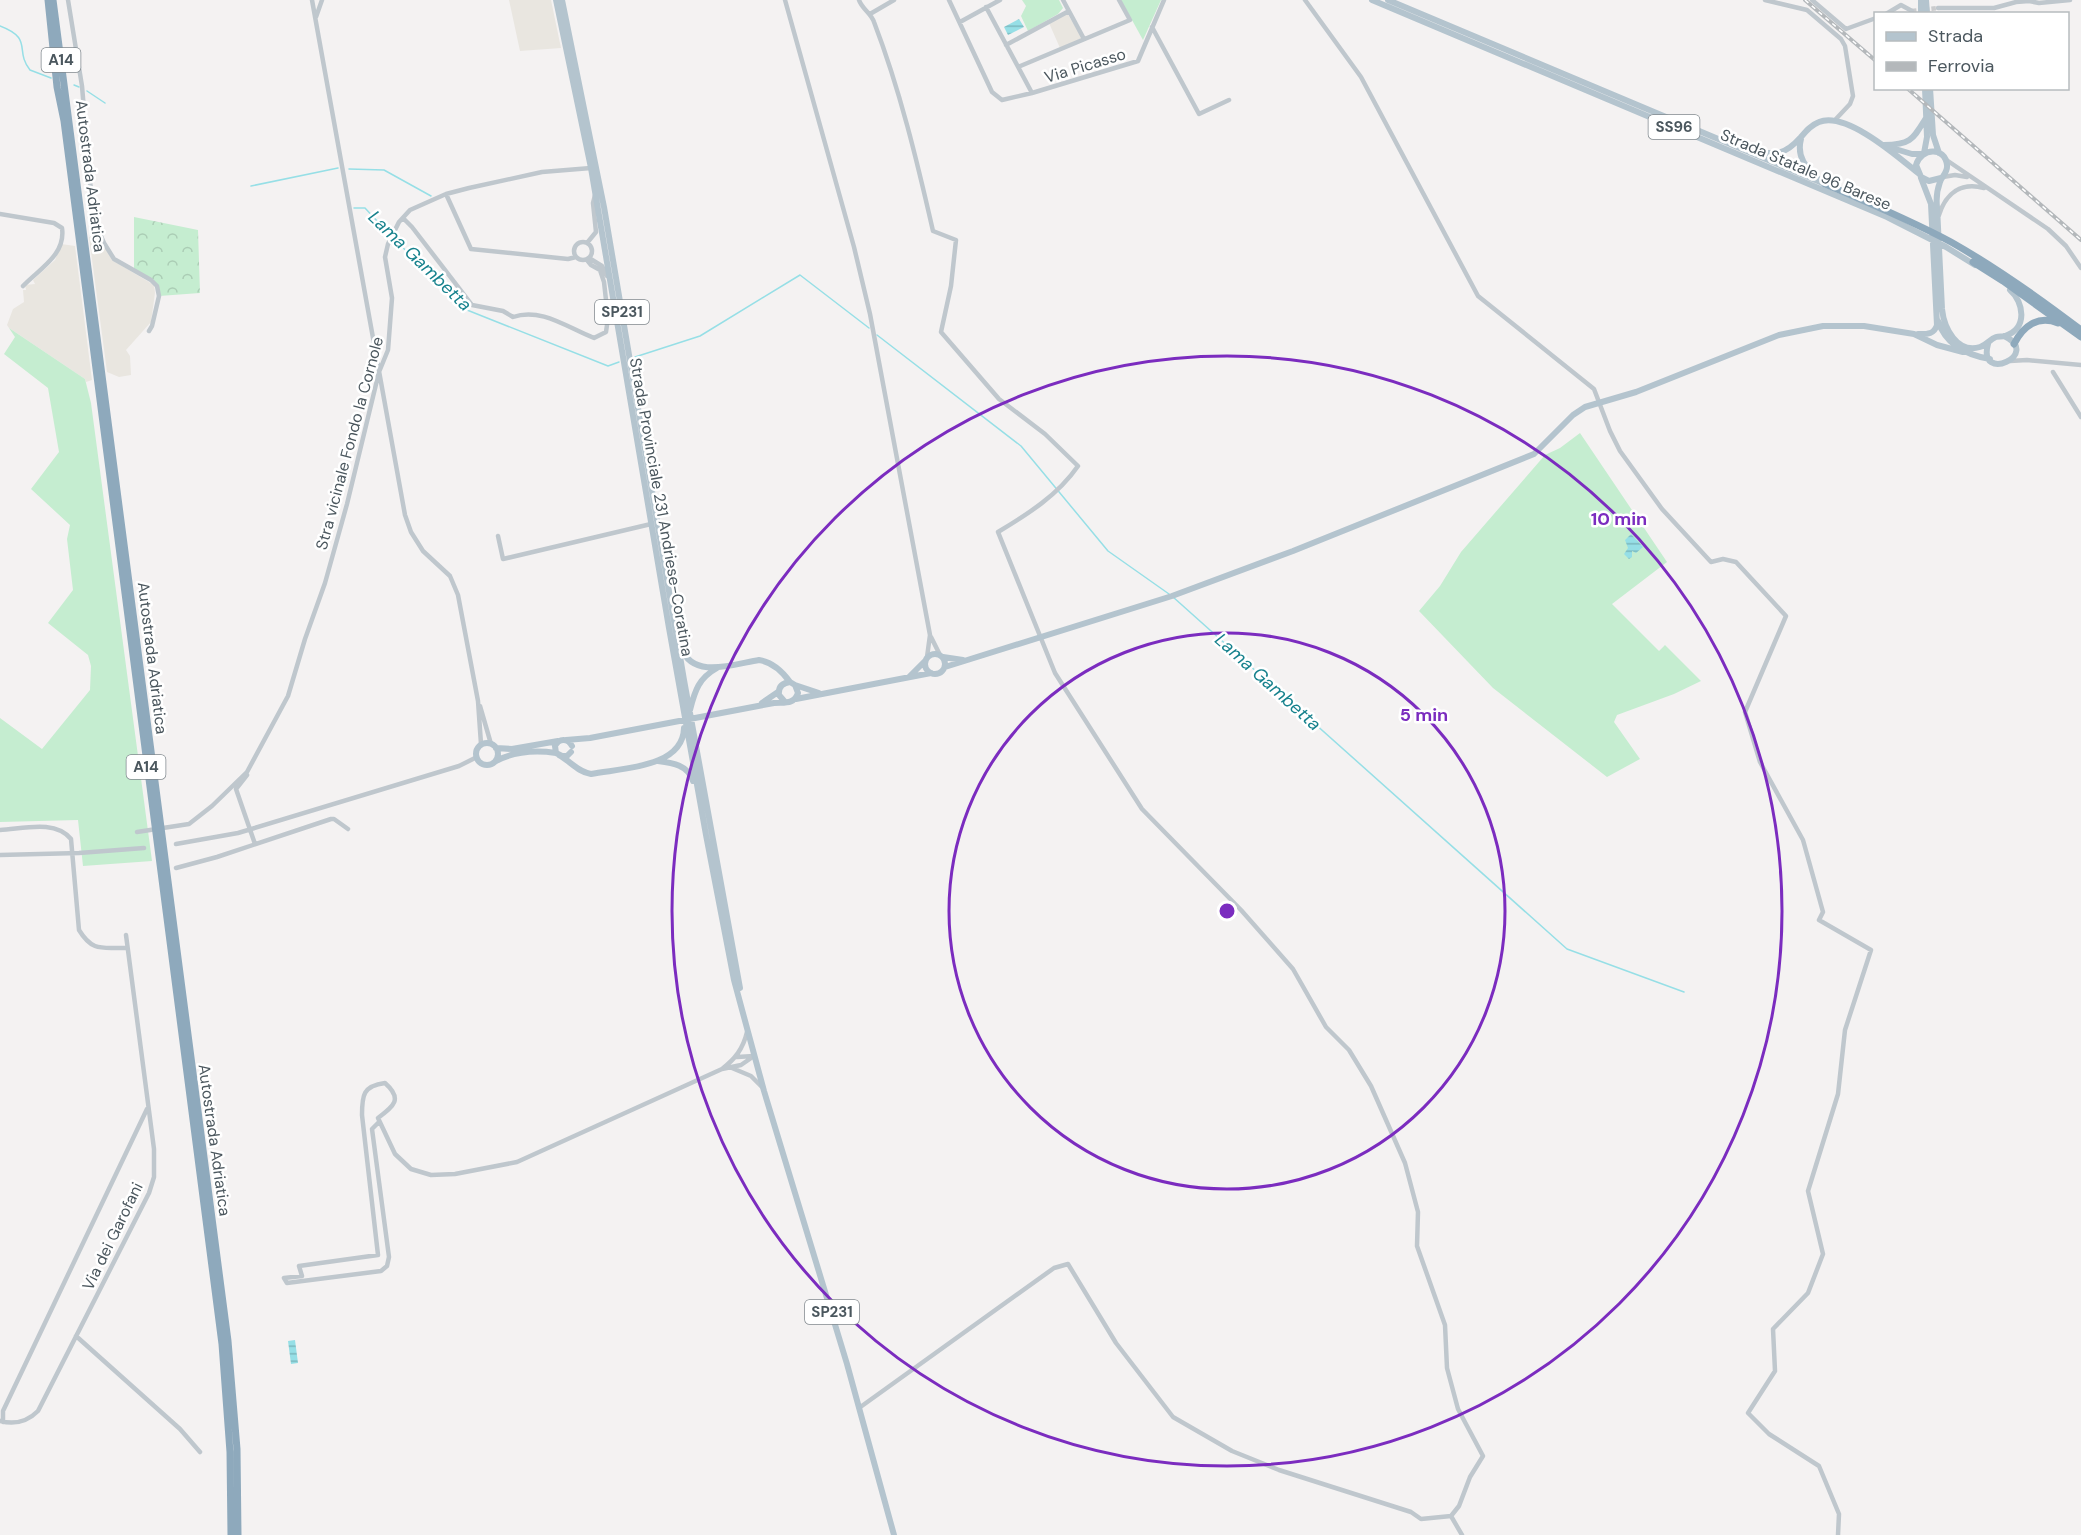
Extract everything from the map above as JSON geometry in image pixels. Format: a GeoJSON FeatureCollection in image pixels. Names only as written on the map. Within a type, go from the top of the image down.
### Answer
{"type":"FeatureCollection","features":[{"type":"Feature","properties":{"kind":"highway","name":"Autostrada Adriatica"},"geometry":{"type":"LineString","coordinates":[[48,0],[57,87],[64,122],[222,1344],[230,1452],[231,1535]]}},
{"type":"Feature","properties":{"kind":"highway","name":"Autostrada Adriatica"},"geometry":{"type":"LineString","coordinates":[[53,0],[228,1341],[237,1449],[238,1535]]}},
{"type":"Feature","properties":{"kind":"highway","name":"Strada Statale 96 Barese"},"geometry":{"type":"LineString","coordinates":[[1824,184],[1890,212],[1949,241],[2007,276],[2080,334]]}},
{"type":"Feature","properties":{"kind":"highway","name":"Strada Statale 96 Barese"},"geometry":{"type":"LineString","coordinates":[[1973,262],[2080,334]]}},
{"type":"Feature","properties":{"kind":"highway"},"geometry":{"type":"LineString","coordinates":[[2015,347],[2027,326],[2041,320],[2056,322],[2080,334]]}},
{"type":"Feature","properties":{"kind":"main road","name":"Strada Provinciale 231 Andriese-Coratina"},"geometry":{"type":"LineString","coordinates":[[556,0],[591,168],[683,709],[723,928],[754,1056],[859,1408],[894,1535]]}},
{"type":"Feature","properties":{"kind":"main road","name":"Strada Provinciale 231 Andriese-Coratina"},"geometry":{"type":"LineString","coordinates":[[562,0],[604,207],[674,626],[745,1018]]}},
{"type":"Feature","properties":{"kind":"main road","name":"Strada Statale 96 Barese"},"geometry":{"type":"LineString","coordinates":[[1372,0],[1887,217],[1973,262]]}},
{"type":"Feature","properties":{"kind":"main road","name":"Strada Statale 96 Barese"},"geometry":{"type":"LineString","coordinates":[[1388,0],[1824,184]]}},
{"type":"Feature","properties":{"kind":"main road"},"geometry":{"type":"LineString","coordinates":[[1926,90],[1929,117],[1927,145],[1917,161],[1919,175],[1930,198],[1935,217]]}},
{"type":"Feature","properties":{"kind":"main road"},"geometry":{"type":"LineString","coordinates":[[1928,98],[1930,90]]}},
{"type":"Feature","properties":{"kind":"main road"},"geometry":{"type":"LineString","coordinates":[[1883,146],[1901,145],[1911,140],[1929,117]]}},
{"type":"Feature","properties":{"kind":"main road"},"geometry":{"type":"LineString","coordinates":[[590,738],[564,756],[538,750],[506,755],[485,765],[477,758],[477,750],[481,744],[512,749],[590,738],[757,706],[792,702],[796,699],[931,673],[941,673],[945,667],[964,660],[1217,581],[1534,454],[1576,412],[1599,402],[1636,392],[1764,340],[1793,331],[1823,326],[1850,325],[1914,334],[1934,332],[1937,325],[1936,198],[1947,167],[1933,135],[1929,117]]}},
{"type":"Feature","properties":{"kind":"main road"},"geometry":{"type":"LineString","coordinates":[[1742,149],[1773,154],[1788,149],[1818,122],[1835,120],[1852,127],[1900,157],[1919,175],[1933,182],[1942,178]]}},
{"type":"Feature","properties":{"kind":"main road"},"geometry":{"type":"LineString","coordinates":[[1802,135],[1800,154],[1802,162],[1824,184]]}},
{"type":"Feature","properties":{"kind":"main road"},"geometry":{"type":"LineString","coordinates":[[1883,146],[1911,154],[1932,151],[1940,153]]}},
{"type":"Feature","properties":{"kind":"main road"},"geometry":{"type":"LineString","coordinates":[[1937,276],[1942,316],[1948,333],[1965,347],[1976,348],[1988,344],[1995,337],[2004,336],[2017,326],[2022,310],[2020,302],[2009,288],[1973,262]]}},
{"type":"Feature","properties":{"kind":"main road"},"geometry":{"type":"LineString","coordinates":[[1936,312],[1946,337],[1963,352]]}},
{"type":"Feature","properties":{"kind":"main road"},"geometry":{"type":"LineString","coordinates":[[1914,334],[1937,345],[2001,364],[2010,361],[2015,347],[2004,336]]}},
{"type":"Feature","properties":{"kind":"main road"},"geometry":{"type":"LineString","coordinates":[[1988,344],[1987,353],[1990,359]]}},
{"type":"Feature","properties":{"kind":"main road"},"geometry":{"type":"LineString","coordinates":[[674,626],[688,661],[707,668],[759,660],[768,662],[776,667],[798,690],[796,699]]}},
{"type":"Feature","properties":{"kind":"main road"},"geometry":{"type":"LineString","coordinates":[[908,678],[933,654],[964,660]]}},
{"type":"Feature","properties":{"kind":"main road"},"geometry":{"type":"LineString","coordinates":[[942,656],[945,667]]}},
{"type":"Feature","properties":{"kind":"main road"},"geometry":{"type":"LineString","coordinates":[[926,659],[926,670],[931,673]]}},
{"type":"Feature","properties":{"kind":"main road"},"geometry":{"type":"LineString","coordinates":[[690,713],[698,682],[719,666]]}},
{"type":"Feature","properties":{"kind":"main road"},"geometry":{"type":"LineString","coordinates":[[776,667],[780,698],[785,702]]}},
{"type":"Feature","properties":{"kind":"main road"},"geometry":{"type":"LineString","coordinates":[[757,706],[780,689],[793,684],[822,694]]}},
{"type":"Feature","properties":{"kind":"main road"},"geometry":{"type":"LineString","coordinates":[[558,741],[555,746],[558,754],[585,773],[591,774],[658,761],[672,754],[679,746],[684,730],[683,709]]}},
{"type":"Feature","properties":{"kind":"main road"},"geometry":{"type":"LineString","coordinates":[[566,740],[577,767]]}},
{"type":"Feature","properties":{"kind":"main road"},"geometry":{"type":"LineString","coordinates":[[494,746],[498,754],[495,761]]}},
{"type":"Feature","properties":{"kind":"main road"},"geometry":{"type":"LineString","coordinates":[[658,761],[677,764],[684,768],[692,775],[698,794]]}},
{"type":"Feature","properties":{"kind":"street"},"geometry":{"type":"LineString","coordinates":[[68,0],[82,86],[96,224],[114,259],[151,280],[157,286],[159,296],[149,331]]}},
{"type":"Feature","properties":{"kind":"street"},"geometry":{"type":"LineString","coordinates":[[312,0],[405,515],[417,542],[423,551],[450,576],[458,595],[478,701],[481,744]]}},
{"type":"Feature","properties":{"kind":"street"},"geometry":{"type":"LineString","coordinates":[[315,20],[322,0]]}},
{"type":"Feature","properties":{"kind":"street"},"geometry":{"type":"LineString","coordinates":[[786,0],[854,247],[870,314],[930,635],[942,656]]}},
{"type":"Feature","properties":{"kind":"street"},"geometry":{"type":"LineString","coordinates":[[859,0],[863,9],[870,14],[902,105],[933,231],[956,240],[951,286],[941,332],[999,399],[1045,434],[1078,466],[1067,482],[1040,504],[998,532],[1055,673],[1142,809],[1241,910],[1293,969],[1326,1027],[1349,1050],[1371,1086],[1405,1163],[1418,1212],[1417,1246],[1445,1325],[1447,1368],[1458,1409],[1483,1456],[1470,1477],[1459,1506],[1451,1515],[1421,1519],[1411,1512],[1279,1470],[1232,1451],[1173,1417],[1116,1343],[1068,1263],[1054,1268],[859,1408]]}},
{"type":"Feature","properties":{"kind":"street"},"geometry":{"type":"LineString","coordinates":[[870,14],[894,0]]}},
{"type":"Feature","properties":{"kind":"street"},"geometry":{"type":"LineString","coordinates":[[949,0],[960,22],[1000,0]]}},
{"type":"Feature","properties":{"kind":"street"},"geometry":{"type":"LineString","coordinates":[[1063,0],[1084,39]]}},
{"type":"Feature","properties":{"kind":"street"},"geometry":{"type":"LineString","coordinates":[[1018,68],[1130,20],[1119,0]]}},
{"type":"Feature","properties":{"kind":"street","name":"Via Picasso"},"geometry":{"type":"LineString","coordinates":[[960,22],[992,92],[1002,100],[1138,61],[1164,0]]}},
{"type":"Feature","properties":{"kind":"street"},"geometry":{"type":"LineString","coordinates":[[1305,0],[1361,77],[1478,296],[1594,388],[1614,441],[1662,509],[1711,562],[1722,559],[1736,562],[1786,616],[1745,712],[1760,762],[1803,840],[1823,912],[1819,920],[1871,950],[1845,1030],[1838,1094],[1808,1191],[1823,1254],[1808,1293],[1773,1329],[1775,1371],[1748,1413],[1769,1434],[1819,1466],[1839,1514],[1838,1535]]}},
{"type":"Feature","properties":{"kind":"street"},"geometry":{"type":"LineString","coordinates":[[1765,0],[1786,2],[1807,10],[1841,39],[1845,46],[1853,96],[1850,104],[1835,120]]}},
{"type":"Feature","properties":{"kind":"street"},"geometry":{"type":"LineString","coordinates":[[1812,0],[1846,28],[1874,18]]}},
{"type":"Feature","properties":{"kind":"street"},"geometry":{"type":"LineString","coordinates":[[1938,8],[1994,8],[2016,2],[2039,3],[2070,0]]}},
{"type":"Feature","properties":{"kind":"street"},"geometry":{"type":"LineString","coordinates":[[1889,12],[1900,5],[1912,11]]}},
{"type":"Feature","properties":{"kind":"street"},"geometry":{"type":"LineString","coordinates":[[986,7],[1032,93]]}},
{"type":"Feature","properties":{"kind":"street"},"geometry":{"type":"LineString","coordinates":[[1006,45],[1069,11]]}},
{"type":"Feature","properties":{"kind":"street"},"geometry":{"type":"LineString","coordinates":[[1152,27],[1199,114],[1229,100]]}},
{"type":"Feature","properties":{"kind":"street"},"geometry":{"type":"LineString","coordinates":[[1945,159],[2048,230],[2066,246],[2081,268]]}},
{"type":"Feature","properties":{"kind":"street","name":"Stra vicinale Fondo la Cornole"},"geometry":{"type":"LineString","coordinates":[[137,832],[189,824],[198,818],[247,772],[288,696],[304,639],[325,583],[379,372],[388,350],[392,298],[385,257],[392,237],[403,218],[410,210],[446,194],[542,172],[591,168]]}},
{"type":"Feature","properties":{"kind":"street"},"geometry":{"type":"LineString","coordinates":[[1942,178],[1956,175],[1970,177]]}},
{"type":"Feature","properties":{"kind":"street"},"geometry":{"type":"LineString","coordinates":[[1935,217],[1946,198],[1958,189],[1970,186],[1988,189]]}},
{"type":"Feature","properties":{"kind":"street"},"geometry":{"type":"LineString","coordinates":[[587,243],[596,232],[593,203],[595,192]]}},
{"type":"Feature","properties":{"kind":"street"},"geometry":{"type":"LineString","coordinates":[[446,194],[471,249],[568,259],[576,256]]}},
{"type":"Feature","properties":{"kind":"street"},"geometry":{"type":"LineString","coordinates":[[0,213],[59,224],[63,231],[53,259],[23,286]]}},
{"type":"Feature","properties":{"kind":"street"},"geometry":{"type":"LineString","coordinates":[[403,218],[472,305],[502,311],[513,317],[524,313],[539,314],[594,338],[606,332],[608,307],[602,274],[588,259]]}},
{"type":"Feature","properties":{"kind":"street"},"geometry":{"type":"LineString","coordinates":[[588,259],[592,250],[587,243],[581,242],[575,247],[576,256],[581,260],[588,259],[602,266],[613,291]]}},
{"type":"Feature","properties":{"kind":"street"},"geometry":{"type":"LineString","coordinates":[[2015,347],[2027,360]]}},
{"type":"Feature","properties":{"kind":"street"},"geometry":{"type":"LineString","coordinates":[[2010,361],[2027,360],[2081,365]]}},
{"type":"Feature","properties":{"kind":"street"},"geometry":{"type":"LineString","coordinates":[[2053,372],[2081,417]]}},
{"type":"Feature","properties":{"kind":"street"},"geometry":{"type":"LineString","coordinates":[[498,536],[503,559],[651,524]]}},
{"type":"Feature","properties":{"kind":"street"},"geometry":{"type":"LineString","coordinates":[[926,659],[930,635]]}},
{"type":"Feature","properties":{"kind":"street"},"geometry":{"type":"LineString","coordinates":[[478,701],[494,746]]}},
{"type":"Feature","properties":{"kind":"street"},"geometry":{"type":"LineString","coordinates":[[176,844],[213,839],[249,829],[459,766],[477,758]]}},
{"type":"Feature","properties":{"kind":"street"},"geometry":{"type":"LineString","coordinates":[[247,772],[248,774],[236,789],[255,844]]}},
{"type":"Feature","properties":{"kind":"street"},"geometry":{"type":"LineString","coordinates":[[176,867],[218,857],[331,819],[348,829]]}},
{"type":"Feature","properties":{"kind":"street"},"geometry":{"type":"LineString","coordinates":[[0,830],[54,827],[66,832],[71,838],[79,930],[85,941],[92,946],[127,948]]}},
{"type":"Feature","properties":{"kind":"street"},"geometry":{"type":"LineString","coordinates":[[0,855],[79,853],[144,848]]}},
{"type":"Feature","properties":{"kind":"street","name":"Via dei Garofani"},"geometry":{"type":"LineString","coordinates":[[17,1423],[30,1418],[38,1411],[149,1193],[154,1177],[154,1149],[126,935]]}},
{"type":"Feature","properties":{"kind":"street"},"geometry":{"type":"LineString","coordinates":[[379,1122],[372,1129],[389,1257],[387,1266],[381,1271],[287,1283],[284,1278],[302,1276],[299,1266],[378,1256],[362,1115],[362,1102],[366,1090],[374,1084],[384,1083],[393,1091],[395,1100],[392,1108],[378,1118],[395,1154],[411,1169],[431,1175],[455,1174],[518,1162],[722,1069],[744,1044],[748,1030]]}},
{"type":"Feature","properties":{"kind":"street"},"geometry":{"type":"LineString","coordinates":[[734,1058],[743,1055],[754,1056]]}},
{"type":"Feature","properties":{"kind":"street"},"geometry":{"type":"LineString","coordinates":[[722,1069],[743,1064],[754,1056]]}},
{"type":"Feature","properties":{"kind":"street"},"geometry":{"type":"LineString","coordinates":[[732,1068],[751,1076],[765,1091]]}},
{"type":"Feature","properties":{"kind":"street"},"geometry":{"type":"LineString","coordinates":[[17,1423],[1,1422],[3,1411],[147,1109]]}},
{"type":"Feature","properties":{"kind":"street"},"geometry":{"type":"LineString","coordinates":[[76,1336],[180,1429],[200,1452]]}},
{"type":"Feature","properties":{"kind":"street"},"geometry":{"type":"LineString","coordinates":[[7,1405],[7,1417],[10,1421],[17,1423]]}},
{"type":"Feature","properties":{"kind":"street"},"geometry":{"type":"LineString","coordinates":[[1451,1515],[1462,1535]]}},
{"type":"Feature","properties":{"kind":"shaded area"},"geometry":{"type":"Polygon","coordinates":[[[509,0],[551,0],[561,48],[520,51],[509,0]]]}},
{"type":"Feature","properties":{"kind":"shaded area"},"geometry":{"type":"Polygon","coordinates":[[[1067,13],[1082,38],[1060,48],[1049,23],[1067,13]]]}},
{"type":"Feature","properties":{"kind":"shaded area"},"geometry":{"type":"Polygon","coordinates":[[[98,234],[112,260],[154,285],[151,322],[126,350],[130,356],[131,375],[119,377],[107,372],[89,237],[98,234]]]}},
{"type":"Feature","properties":{"kind":"shaded area"},"geometry":{"type":"Polygon","coordinates":[[[61,244],[75,246],[92,380],[86,382],[85,379],[7,325],[13,309],[24,302],[25,285],[35,284],[33,280],[55,260],[61,244]]]}},
{"type":"Feature","properties":{"kind":"green space"},"geometry":{"type":"Polygon","coordinates":[[[1022,0],[1059,0],[1063,8],[1058,14],[1028,31],[1021,16],[1026,6],[1022,0]]]}},
{"type":"Feature","properties":{"kind":"green space"},"geometry":{"type":"Polygon","coordinates":[[[1121,0],[1161,0],[1143,40],[1121,0]]]}},
{"type":"Feature","properties":{"kind":"green space"},"geometry":{"type":"Polygon","coordinates":[[[134,217],[198,230],[200,293],[159,296],[157,286],[134,271],[134,217]]]}},
{"type":"Feature","properties":{"kind":"green space"},"geometry":{"type":"Polygon","coordinates":[[[9,328],[85,379],[91,403],[152,861],[83,866],[78,820],[0,822],[0,718],[42,749],[90,690],[91,666],[88,655],[48,623],[73,590],[67,539],[70,525],[31,489],[59,452],[48,388],[4,354],[15,337],[9,328]]]}},
{"type":"Feature","properties":{"kind":"green space"},"geometry":{"type":"Polygon","coordinates":[[[1580,433],[1667,562],[1612,604],[1659,651],[1665,645],[1701,681],[1674,694],[1617,715],[1614,722],[1640,759],[1607,777],[1493,688],[1419,611],[1440,586],[1461,552],[1545,455],[1560,448],[1580,433]]]}},
{"type":"Feature","properties":{"kind":"water"},"geometry":{"type":"Polygon","coordinates":[[[1019,19],[1024,27],[1008,35],[1004,27],[1019,19]]]}},
{"type":"Feature","properties":{"kind":"water"},"geometry":{"type":"Polygon","coordinates":[[[1631,534],[1643,547],[1636,553],[1632,551],[1632,557],[1629,559],[1624,554],[1628,548],[1625,540],[1631,534]]]}},
{"type":"Feature","properties":{"kind":"water"},"geometry":{"type":"Polygon","coordinates":[[[295,1340],[298,1363],[291,1364],[288,1341],[295,1340]]]}},
{"type":"Feature","properties":{"kind":"waterway"},"geometry":{"type":"LineString","coordinates":[[0,26],[20,40],[23,57],[30,70],[51,78]]}},
{"type":"Feature","properties":{"kind":"waterway"},"geometry":{"type":"LineString","coordinates":[[74,85],[79,87]]}},
{"type":"Feature","properties":{"kind":"waterway"},"geometry":{"type":"LineString","coordinates":[[87,91],[105,103]]}},
{"type":"Feature","properties":{"kind":"waterway"},"geometry":{"type":"LineString","coordinates":[[251,186],[338,168]]}},
{"type":"Feature","properties":{"kind":"waterway"},"geometry":{"type":"LineString","coordinates":[[349,169],[384,170],[431,196]]}},
{"type":"Feature","properties":{"kind":"waterway","name":"Lama Gambetta"},"geometry":{"type":"LineString","coordinates":[[354,208],[365,208],[390,235]]}},
{"type":"Feature","properties":{"kind":"waterway","name":"Lama Gambetta"},"geometry":{"type":"LineString","coordinates":[[393,238],[467,310],[608,366],[619,362]]}},
{"type":"Feature","properties":{"kind":"waterway","name":"Lama Gambetta"},"geometry":{"type":"LineString","coordinates":[[635,357],[700,336],[800,275],[869,328]]}},
{"type":"Feature","properties":{"kind":"waterway","name":"Lama Gambetta"},"geometry":{"type":"LineString","coordinates":[[877,335],[1021,446],[1108,551],[1169,594]]}},
{"type":"Feature","properties":{"kind":"waterway","name":"Lama Gambetta"},"geometry":{"type":"LineString","coordinates":[[1173,597],[1567,949],[1684,992]]}},
{"type":"Feature","properties":{"kind":"tunnel"},"geometry":{"type":"LineString","coordinates":[[1912,11],[1938,8]]}},
{"type":"Feature","properties":{"kind":"railway"},"geometry":{"type":"LineString","coordinates":[[1805,0],[1874,59]]}},
{"type":"Feature","properties":{"kind":"railway"},"geometry":{"type":"LineString","coordinates":[[1909,90],[2081,240]]}}]}
